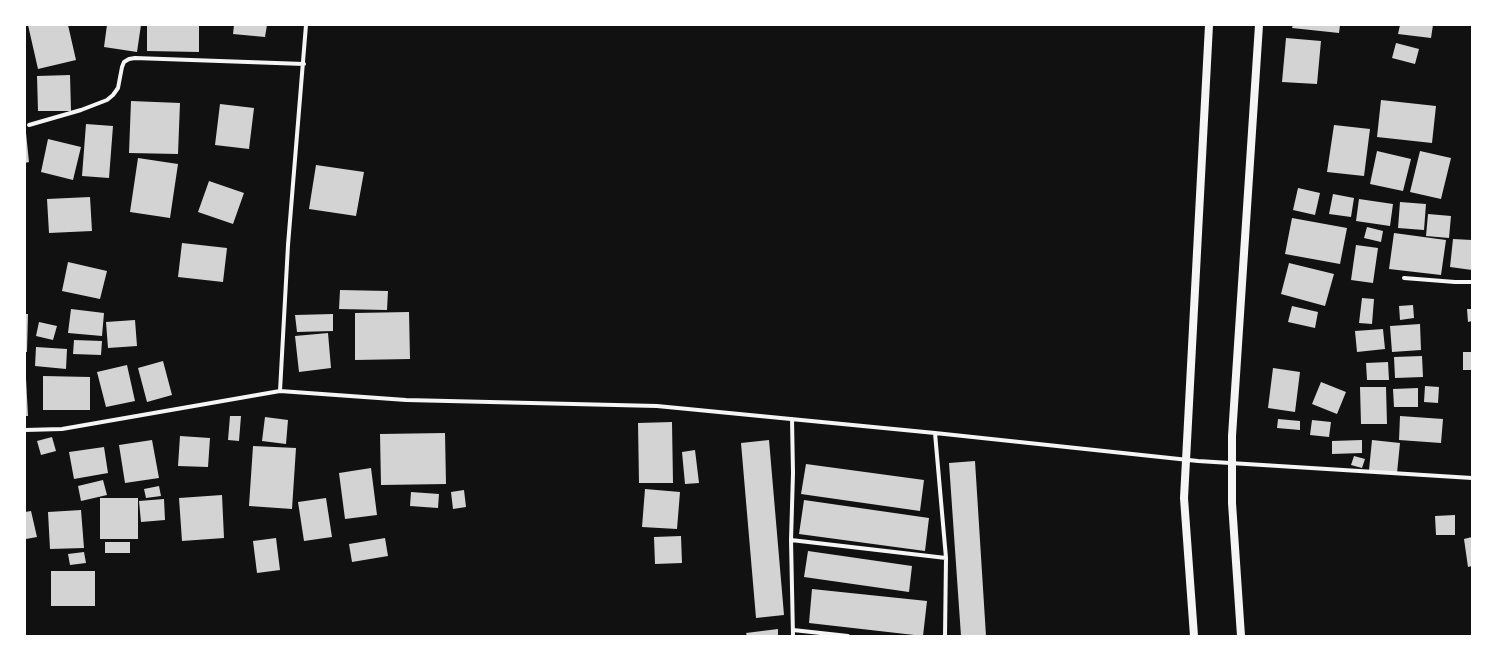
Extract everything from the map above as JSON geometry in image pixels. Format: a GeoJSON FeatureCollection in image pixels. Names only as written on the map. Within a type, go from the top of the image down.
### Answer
{"type":"FeatureCollection","features":[{"type":"Feature","properties":{"kind":"main road"},"geometry":{"type":"LineString","coordinates":[[1194,636],[1184,498],[1186,435],[1209,25]]}},
{"type":"Feature","properties":{"kind":"main road"},"geometry":{"type":"LineString","coordinates":[[1241,636],[1232,503],[1232,436],[1259,25]]}},
{"type":"Feature","properties":{"kind":"street"},"geometry":{"type":"LineString","coordinates":[[280,391],[288,245],[306,25]]}},
{"type":"Feature","properties":{"kind":"street"},"geometry":{"type":"LineString","coordinates":[[29,125],[81,110],[107,100],[118,88],[122,67],[124,62],[129,59],[304,64]]}},
{"type":"Feature","properties":{"kind":"street"},"geometry":{"type":"LineString","coordinates":[[1404,278],[1472,282]]}},
{"type":"Feature","properties":{"kind":"street"},"geometry":{"type":"LineString","coordinates":[[25,430],[62,429],[280,391],[406,400],[657,406],[935,433],[1198,461],[1472,478]]}},
{"type":"Feature","properties":{"kind":"street"},"geometry":{"type":"LineString","coordinates":[[792,419],[793,636]]}},
{"type":"Feature","properties":{"kind":"street"},"geometry":{"type":"LineString","coordinates":[[935,433],[946,558],[946,636]]}},
{"type":"Feature","properties":{"kind":"street"},"geometry":{"type":"LineString","coordinates":[[792,540],[946,558]]}},
{"type":"Feature","properties":{"kind":"street"},"geometry":{"type":"LineString","coordinates":[[793,630],[848,636]]}},
{"type":"Feature","properties":{"kind":"building"},"geometry":{"type":"Polygon","coordinates":[[[28,25],[68,25],[76,60],[38,69],[28,25]]]}},
{"type":"Feature","properties":{"kind":"building"},"geometry":{"type":"Polygon","coordinates":[[[107,25],[141,25],[137,52],[104,47],[107,25]]]}},
{"type":"Feature","properties":{"kind":"building"},"geometry":{"type":"Polygon","coordinates":[[[147,25],[199,25],[199,52],[147,51],[147,25]]]}},
{"type":"Feature","properties":{"kind":"building"},"geometry":{"type":"Polygon","coordinates":[[[234,25],[267,25],[265,37],[233,34],[234,25]]]}},
{"type":"Feature","properties":{"kind":"building"},"geometry":{"type":"Polygon","coordinates":[[[1293,25],[1340,25],[1339,33],[1292,28],[1293,25]]]}},
{"type":"Feature","properties":{"kind":"building"},"geometry":{"type":"Polygon","coordinates":[[[1400,25],[1433,25],[1431,38],[1398,34],[1400,25]]]}},
{"type":"Feature","properties":{"kind":"building"},"geometry":{"type":"Polygon","coordinates":[[[1286,38],[1321,41],[1317,84],[1282,82],[1286,38]]]}},
{"type":"Feature","properties":{"kind":"building"},"geometry":{"type":"Polygon","coordinates":[[[1396,43],[1419,49],[1415,64],[1392,58],[1396,43]]]}},
{"type":"Feature","properties":{"kind":"building"},"geometry":{"type":"Polygon","coordinates":[[[70,75],[71,111],[38,111],[37,76],[70,75]]]}},
{"type":"Feature","properties":{"kind":"building"},"geometry":{"type":"Polygon","coordinates":[[[1381,100],[1436,106],[1432,143],[1377,137],[1381,100]]]}},
{"type":"Feature","properties":{"kind":"building"},"geometry":{"type":"Polygon","coordinates":[[[131,101],[180,103],[178,154],[129,153],[131,101]]]}},
{"type":"Feature","properties":{"kind":"building"},"geometry":{"type":"Polygon","coordinates":[[[220,104],[254,108],[249,149],[215,145],[220,104]]]}},
{"type":"Feature","properties":{"kind":"building"},"geometry":{"type":"Polygon","coordinates":[[[86,124],[113,126],[109,178],[82,176],[86,124]]]}},
{"type":"Feature","properties":{"kind":"building"},"geometry":{"type":"Polygon","coordinates":[[[1334,125],[1370,129],[1364,176],[1327,172],[1334,125]]]}},
{"type":"Feature","properties":{"kind":"building"},"geometry":{"type":"Polygon","coordinates":[[[25,133],[29,162],[25,163],[25,133]]]}},
{"type":"Feature","properties":{"kind":"building"},"geometry":{"type":"Polygon","coordinates":[[[48,139],[81,147],[73,180],[41,172],[48,139]]]}},
{"type":"Feature","properties":{"kind":"building"},"geometry":{"type":"Polygon","coordinates":[[[1377,151],[1411,159],[1403,191],[1370,184],[1377,151]]]}},
{"type":"Feature","properties":{"kind":"building"},"geometry":{"type":"Polygon","coordinates":[[[1420,151],[1451,158],[1441,199],[1410,192],[1420,151]]]}},
{"type":"Feature","properties":{"kind":"building"},"geometry":{"type":"Polygon","coordinates":[[[138,158],[178,164],[170,218],[130,212],[138,158]]]}},
{"type":"Feature","properties":{"kind":"building"},"geometry":{"type":"Polygon","coordinates":[[[316,165],[364,172],[356,216],[309,209],[316,165]]]}},
{"type":"Feature","properties":{"kind":"building"},"geometry":{"type":"Polygon","coordinates":[[[209,181],[244,193],[233,224],[198,212],[209,181]]]}},
{"type":"Feature","properties":{"kind":"building"},"geometry":{"type":"Polygon","coordinates":[[[1298,188],[1320,193],[1315,215],[1293,210],[1298,188]]]}},
{"type":"Feature","properties":{"kind":"building"},"geometry":{"type":"Polygon","coordinates":[[[1333,194],[1354,198],[1351,217],[1329,214],[1333,194]]]}},
{"type":"Feature","properties":{"kind":"building"},"geometry":{"type":"Polygon","coordinates":[[[90,197],[92,231],[49,233],[47,199],[90,197]]]}},
{"type":"Feature","properties":{"kind":"building"},"geometry":{"type":"Polygon","coordinates":[[[1359,199],[1393,204],[1390,226],[1356,221],[1359,199]]]}},
{"type":"Feature","properties":{"kind":"building"},"geometry":{"type":"Polygon","coordinates":[[[1400,202],[1426,204],[1424,230],[1398,228],[1400,202]]]}},
{"type":"Feature","properties":{"kind":"building"},"geometry":{"type":"Polygon","coordinates":[[[1428,214],[1451,216],[1449,238],[1426,236],[1428,214]]]}},
{"type":"Feature","properties":{"kind":"building"},"geometry":{"type":"Polygon","coordinates":[[[1292,218],[1347,228],[1340,264],[1285,254],[1292,218]]]}},
{"type":"Feature","properties":{"kind":"building"},"geometry":{"type":"Polygon","coordinates":[[[1367,227],[1383,231],[1381,242],[1364,238],[1367,227]]]}},
{"type":"Feature","properties":{"kind":"building"},"geometry":{"type":"Polygon","coordinates":[[[1394,233],[1446,240],[1441,275],[1389,269],[1394,233]]]}},
{"type":"Feature","properties":{"kind":"building"},"geometry":{"type":"Polygon","coordinates":[[[1453,239],[1472,240],[1472,270],[1450,267],[1453,239]]]}},
{"type":"Feature","properties":{"kind":"building"},"geometry":{"type":"Polygon","coordinates":[[[182,243],[227,248],[223,282],[178,277],[182,243]]]}},
{"type":"Feature","properties":{"kind":"building"},"geometry":{"type":"Polygon","coordinates":[[[1356,245],[1378,248],[1373,283],[1351,280],[1356,245]]]}},
{"type":"Feature","properties":{"kind":"building"},"geometry":{"type":"Polygon","coordinates":[[[68,262],[107,271],[100,299],[62,291],[68,262]]]}},
{"type":"Feature","properties":{"kind":"building"},"geometry":{"type":"Polygon","coordinates":[[[1289,263],[1334,274],[1325,306],[1281,294],[1289,263]]]}},
{"type":"Feature","properties":{"kind":"building"},"geometry":{"type":"Polygon","coordinates":[[[340,290],[388,291],[387,310],[339,309],[340,290]]]}},
{"type":"Feature","properties":{"kind":"building"},"geometry":{"type":"Polygon","coordinates":[[[1362,298],[1374,299],[1372,324],[1359,323],[1362,298]]]}},
{"type":"Feature","properties":{"kind":"building"},"geometry":{"type":"Polygon","coordinates":[[[1413,305],[1414,318],[1400,320],[1399,306],[1413,305]]]}},
{"type":"Feature","properties":{"kind":"building"},"geometry":{"type":"Polygon","coordinates":[[[1292,306],[1318,312],[1315,328],[1288,322],[1292,306]]]}},
{"type":"Feature","properties":{"kind":"building"},"geometry":{"type":"Polygon","coordinates":[[[71,309],[104,313],[102,336],[68,333],[71,309]]]}},
{"type":"Feature","properties":{"kind":"building"},"geometry":{"type":"Polygon","coordinates":[[[1467,309],[1472,309],[1472,321],[1468,322],[1467,309]]]}},
{"type":"Feature","properties":{"kind":"building"},"geometry":{"type":"Polygon","coordinates":[[[409,312],[410,359],[355,360],[355,313],[409,312]]]}},
{"type":"Feature","properties":{"kind":"building"},"geometry":{"type":"Polygon","coordinates":[[[25,314],[28,314],[27,352],[25,352],[25,314]]]}},
{"type":"Feature","properties":{"kind":"building"},"geometry":{"type":"Polygon","coordinates":[[[333,314],[333,331],[297,332],[295,315],[333,314]]]}},
{"type":"Feature","properties":{"kind":"building"},"geometry":{"type":"Polygon","coordinates":[[[135,320],[137,346],[108,348],[106,322],[135,320]]]}},
{"type":"Feature","properties":{"kind":"building"},"geometry":{"type":"Polygon","coordinates":[[[39,322],[57,326],[53,340],[36,336],[39,322]]]}},
{"type":"Feature","properties":{"kind":"building"},"geometry":{"type":"Polygon","coordinates":[[[1420,324],[1421,350],[1392,352],[1390,326],[1420,324]]]}},
{"type":"Feature","properties":{"kind":"building"},"geometry":{"type":"Polygon","coordinates":[[[1383,329],[1385,349],[1357,352],[1355,331],[1383,329]]]}},
{"type":"Feature","properties":{"kind":"building"},"geometry":{"type":"Polygon","coordinates":[[[328,333],[331,368],[299,372],[295,336],[328,333]]]}},
{"type":"Feature","properties":{"kind":"building"},"geometry":{"type":"Polygon","coordinates":[[[74,340],[102,341],[101,355],[73,354],[74,340]]]}},
{"type":"Feature","properties":{"kind":"building"},"geometry":{"type":"Polygon","coordinates":[[[36,347],[67,349],[66,369],[35,366],[36,347]]]}},
{"type":"Feature","properties":{"kind":"building"},"geometry":{"type":"Polygon","coordinates":[[[1463,352],[1472,352],[1472,370],[1463,370],[1463,352]]]}},
{"type":"Feature","properties":{"kind":"building"},"geometry":{"type":"Polygon","coordinates":[[[1422,356],[1423,377],[1395,378],[1394,357],[1422,356]]]}},
{"type":"Feature","properties":{"kind":"building"},"geometry":{"type":"Polygon","coordinates":[[[163,361],[172,395],[147,402],[138,368],[163,361]]]}},
{"type":"Feature","properties":{"kind":"building"},"geometry":{"type":"Polygon","coordinates":[[[1388,362],[1389,380],[1367,380],[1366,363],[1388,362]]]}},
{"type":"Feature","properties":{"kind":"building"},"geometry":{"type":"Polygon","coordinates":[[[127,365],[135,401],[106,407],[97,372],[127,365]]]}},
{"type":"Feature","properties":{"kind":"building"},"geometry":{"type":"Polygon","coordinates":[[[1273,368],[1300,372],[1295,412],[1268,408],[1273,368]]]}},
{"type":"Feature","properties":{"kind":"building"},"geometry":{"type":"Polygon","coordinates":[[[43,376],[90,377],[90,410],[43,410],[43,376]]]}},
{"type":"Feature","properties":{"kind":"building"},"geometry":{"type":"Polygon","coordinates":[[[26,378],[28,416],[25,416],[26,378]]]}},
{"type":"Feature","properties":{"kind":"building"},"geometry":{"type":"Polygon","coordinates":[[[1321,382],[1346,392],[1337,414],[1312,404],[1321,382]]]}},
{"type":"Feature","properties":{"kind":"building"},"geometry":{"type":"Polygon","coordinates":[[[1425,386],[1439,387],[1438,403],[1424,402],[1425,386]]]}},
{"type":"Feature","properties":{"kind":"building"},"geometry":{"type":"Polygon","coordinates":[[[1360,387],[1386,387],[1387,424],[1361,424],[1360,387]]]}},
{"type":"Feature","properties":{"kind":"building"},"geometry":{"type":"Polygon","coordinates":[[[1418,388],[1418,407],[1394,407],[1393,389],[1418,388]]]}},
{"type":"Feature","properties":{"kind":"building"},"geometry":{"type":"Polygon","coordinates":[[[230,416],[241,416],[239,441],[228,440],[230,416]]]}},
{"type":"Feature","properties":{"kind":"building"},"geometry":{"type":"Polygon","coordinates":[[[1400,416],[1443,419],[1441,443],[1399,440],[1400,416]]]}},
{"type":"Feature","properties":{"kind":"building"},"geometry":{"type":"Polygon","coordinates":[[[265,417],[288,420],[286,444],[262,441],[265,417]]]}},
{"type":"Feature","properties":{"kind":"building"},"geometry":{"type":"Polygon","coordinates":[[[1278,419],[1300,421],[1300,430],[1277,428],[1278,419]]]}},
{"type":"Feature","properties":{"kind":"building"},"geometry":{"type":"Polygon","coordinates":[[[1312,420],[1331,422],[1329,437],[1310,435],[1312,420]]]}},
{"type":"Feature","properties":{"kind":"building"},"geometry":{"type":"Polygon","coordinates":[[[672,422],[673,483],[639,483],[638,423],[672,422]]]}},
{"type":"Feature","properties":{"kind":"building"},"geometry":{"type":"Polygon","coordinates":[[[445,433],[446,484],[381,485],[380,434],[445,433]]]}},
{"type":"Feature","properties":{"kind":"building"},"geometry":{"type":"Polygon","coordinates":[[[180,436],[210,438],[208,467],[178,466],[180,436]]]}},
{"type":"Feature","properties":{"kind":"building"},"geometry":{"type":"Polygon","coordinates":[[[52,437],[56,451],[41,455],[37,441],[52,437]]]}},
{"type":"Feature","properties":{"kind":"building"},"geometry":{"type":"Polygon","coordinates":[[[152,440],[159,478],[125,483],[119,445],[152,440]]]}},
{"type":"Feature","properties":{"kind":"building"},"geometry":{"type":"Polygon","coordinates":[[[769,440],[784,615],[756,618],[741,443],[769,440]]]}},
{"type":"Feature","properties":{"kind":"building"},"geometry":{"type":"Polygon","coordinates":[[[1362,440],[1362,453],[1332,454],[1332,441],[1362,440]]]}},
{"type":"Feature","properties":{"kind":"building"},"geometry":{"type":"Polygon","coordinates":[[[1372,440],[1400,443],[1397,473],[1369,470],[1372,440]]]}},
{"type":"Feature","properties":{"kind":"building"},"geometry":{"type":"Polygon","coordinates":[[[253,446],[296,448],[292,509],[249,506],[253,446]]]}},
{"type":"Feature","properties":{"kind":"building"},"geometry":{"type":"Polygon","coordinates":[[[104,447],[108,473],[74,479],[69,452],[104,447]]]}},
{"type":"Feature","properties":{"kind":"building"},"geometry":{"type":"Polygon","coordinates":[[[695,450],[699,483],[685,484],[682,452],[695,450]]]}},
{"type":"Feature","properties":{"kind":"building"},"geometry":{"type":"Polygon","coordinates":[[[1354,456],[1365,459],[1362,468],[1351,465],[1354,456]]]}},
{"type":"Feature","properties":{"kind":"building"},"geometry":{"type":"Polygon","coordinates":[[[975,461],[986,636],[961,636],[949,463],[975,461]]]}},
{"type":"Feature","properties":{"kind":"building"},"geometry":{"type":"Polygon","coordinates":[[[806,464],[924,480],[920,511],[801,494],[806,464]]]}},
{"type":"Feature","properties":{"kind":"building"},"geometry":{"type":"Polygon","coordinates":[[[371,468],[377,515],[345,519],[339,473],[371,468]]]}},
{"type":"Feature","properties":{"kind":"building"},"geometry":{"type":"Polygon","coordinates":[[[103,480],[107,495],[81,501],[78,486],[103,480]]]}},
{"type":"Feature","properties":{"kind":"building"},"geometry":{"type":"Polygon","coordinates":[[[159,486],[161,496],[146,498],[144,489],[159,486]]]}},
{"type":"Feature","properties":{"kind":"building"},"geometry":{"type":"Polygon","coordinates":[[[645,489],[680,492],[677,529],[642,527],[645,489]]]}},
{"type":"Feature","properties":{"kind":"building"},"geometry":{"type":"Polygon","coordinates":[[[464,490],[466,507],[453,509],[451,492],[464,490]]]}},
{"type":"Feature","properties":{"kind":"building"},"geometry":{"type":"Polygon","coordinates":[[[411,492],[439,494],[438,508],[410,506],[411,492]]]}},
{"type":"Feature","properties":{"kind":"building"},"geometry":{"type":"Polygon","coordinates":[[[222,495],[224,538],[182,541],[179,498],[222,495]]]}},
{"type":"Feature","properties":{"kind":"building"},"geometry":{"type":"Polygon","coordinates":[[[100,498],[138,498],[138,539],[100,539],[100,498]]]}},
{"type":"Feature","properties":{"kind":"building"},"geometry":{"type":"Polygon","coordinates":[[[326,498],[332,537],[304,541],[298,502],[326,498]]]}},
{"type":"Feature","properties":{"kind":"building"},"geometry":{"type":"Polygon","coordinates":[[[164,499],[165,520],[141,522],[139,501],[164,499]]]}},
{"type":"Feature","properties":{"kind":"building"},"geometry":{"type":"Polygon","coordinates":[[[804,500],[929,518],[925,551],[799,534],[804,500]]]}},
{"type":"Feature","properties":{"kind":"building"},"geometry":{"type":"Polygon","coordinates":[[[81,510],[84,548],[50,549],[48,512],[81,510]]]}},
{"type":"Feature","properties":{"kind":"building"},"geometry":{"type":"Polygon","coordinates":[[[31,511],[37,537],[26,539],[25,512],[31,511]]]}},
{"type":"Feature","properties":{"kind":"building"},"geometry":{"type":"Polygon","coordinates":[[[1455,515],[1455,535],[1436,535],[1435,516],[1455,515]]]}},
{"type":"Feature","properties":{"kind":"building"},"geometry":{"type":"Polygon","coordinates":[[[681,536],[682,563],[655,564],[654,537],[681,536]]]}},
{"type":"Feature","properties":{"kind":"building"},"geometry":{"type":"Polygon","coordinates":[[[1472,537],[1472,566],[1468,567],[1464,539],[1472,537]]]}},
{"type":"Feature","properties":{"kind":"building"},"geometry":{"type":"Polygon","coordinates":[[[276,538],[280,570],[257,573],[253,541],[276,538]]]}},
{"type":"Feature","properties":{"kind":"building"},"geometry":{"type":"Polygon","coordinates":[[[385,538],[388,556],[352,562],[349,544],[385,538]]]}},
{"type":"Feature","properties":{"kind":"building"},"geometry":{"type":"Polygon","coordinates":[[[105,542],[130,542],[130,553],[105,553],[105,542]]]}},
{"type":"Feature","properties":{"kind":"building"},"geometry":{"type":"Polygon","coordinates":[[[808,551],[912,566],[909,592],[804,577],[808,551]]]}},
{"type":"Feature","properties":{"kind":"building"},"geometry":{"type":"Polygon","coordinates":[[[84,552],[86,563],[70,565],[68,554],[84,552]]]}},
{"type":"Feature","properties":{"kind":"building"},"geometry":{"type":"Polygon","coordinates":[[[51,571],[95,571],[95,606],[51,606],[51,571]]]}},
{"type":"Feature","properties":{"kind":"building"},"geometry":{"type":"Polygon","coordinates":[[[812,589],[927,601],[923,636],[809,623],[812,589]]]}},
{"type":"Feature","properties":{"kind":"building"},"geometry":{"type":"Polygon","coordinates":[[[778,629],[778,636],[747,636],[746,633],[778,629]]]}}]}
